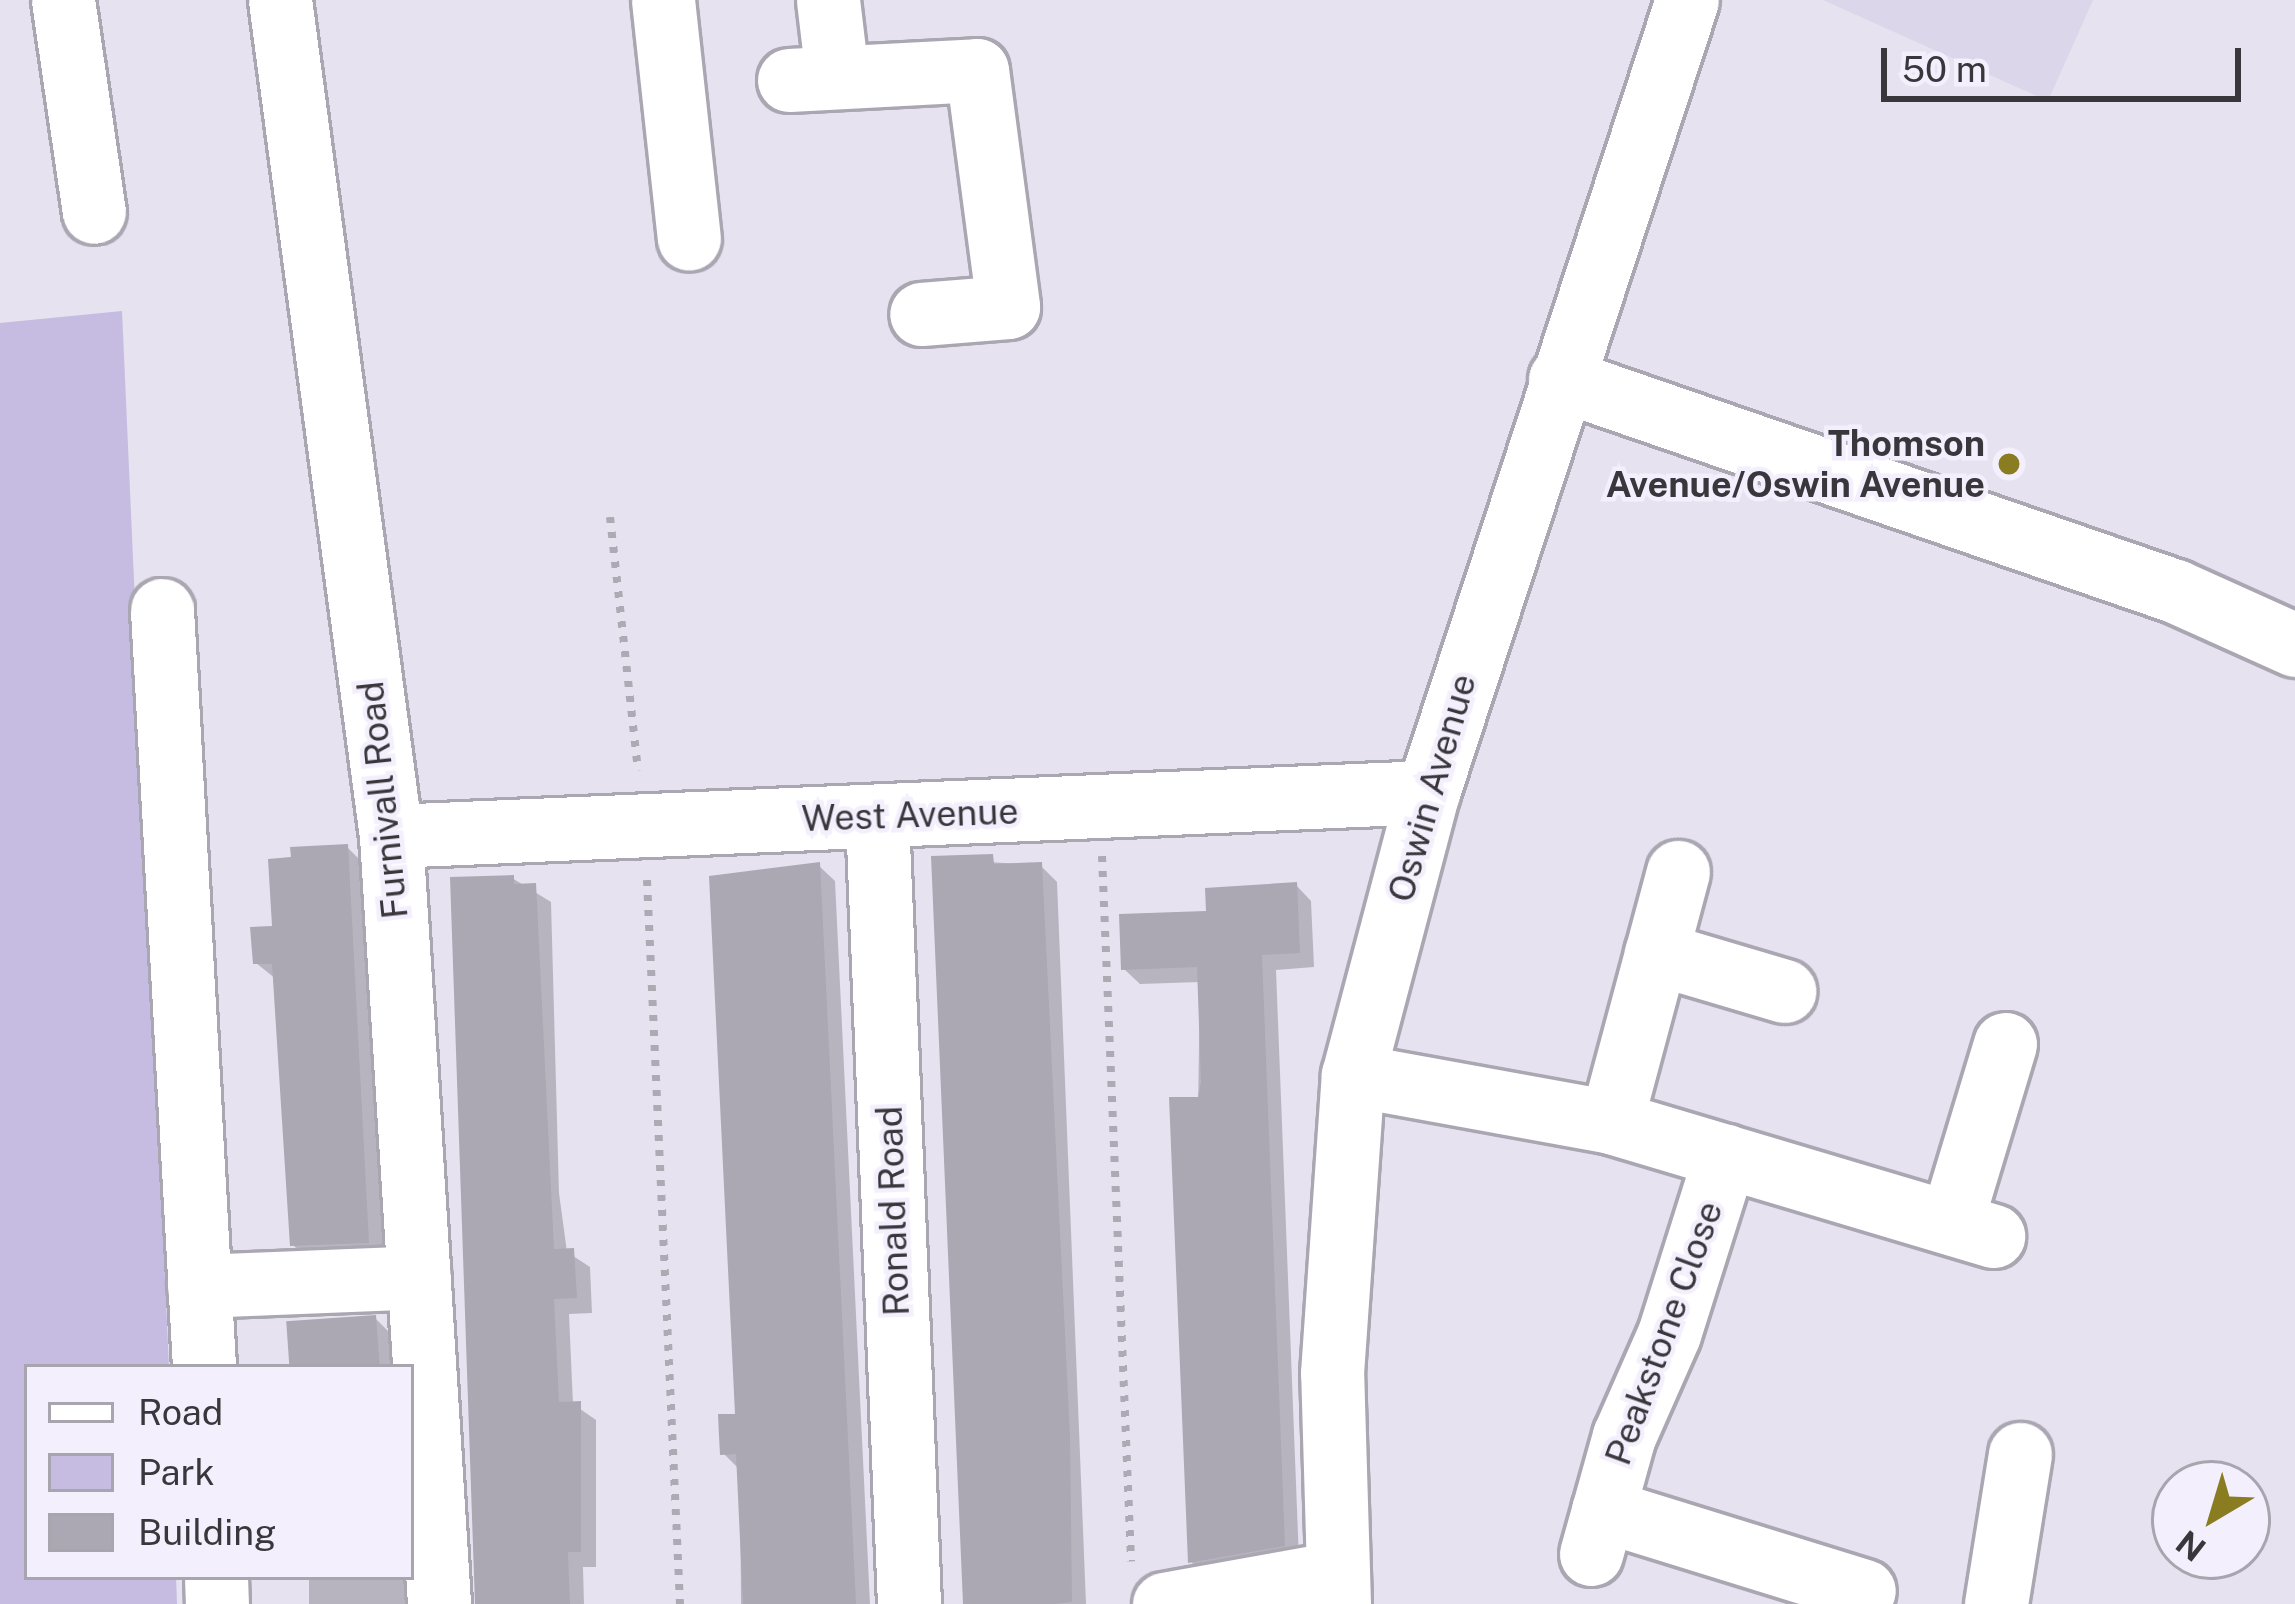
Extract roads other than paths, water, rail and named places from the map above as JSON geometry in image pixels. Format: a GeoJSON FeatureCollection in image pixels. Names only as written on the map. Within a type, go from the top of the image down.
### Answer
{"type":"FeatureCollection","features":[{"type":"Feature","properties":{"kind":"street"},"geometry":{"type":"LineString","coordinates":[[63,0],[94,212]]}},
{"type":"Feature","properties":{"kind":"street","name":"Furnivall Road"},"geometry":{"type":"LineString","coordinates":[[280,0],[392,836],[439,1604]]}},
{"type":"Feature","properties":{"kind":"street"},"geometry":{"type":"LineString","coordinates":[[663,0],[689,239]]}},
{"type":"Feature","properties":{"kind":"street"},"geometry":{"type":"LineString","coordinates":[[828,0],[813,78],[977,70],[1008,307],[921,314]]}},
{"type":"Feature","properties":{"kind":"street","name":"Oswin Avenue"},"geometry":{"type":"LineString","coordinates":[[1338,1589],[1332,1373],[1353,1075],[1428,792],[1687,0]]}},
{"type":"Feature","properties":{"kind":"street"},"geometry":{"type":"LineString","coordinates":[[1560,379],[2176,591],[2295,645]]}},
{"type":"Feature","properties":{"kind":"street"},"geometry":{"type":"LineString","coordinates":[[162,610],[204,1364]]}},
{"type":"Feature","properties":{"kind":"street","name":"West Avenue"},"geometry":{"type":"LineString","coordinates":[[392,836],[1428,792]]}},
{"type":"Feature","properties":{"kind":"street","name":"Ronald Road"},"geometry":{"type":"LineString","coordinates":[[877,817],[908,1604]]}},
{"type":"Feature","properties":{"kind":"street"},"geometry":{"type":"LineString","coordinates":[[1611,1123],[1678,872]]}},
{"type":"Feature","properties":{"kind":"street"},"geometry":{"type":"LineString","coordinates":[[1656,953],[1784,991]]}},
{"type":"Feature","properties":{"kind":"street","name":"Peakstone Close"},"geometry":{"type":"LineString","coordinates":[[1353,1075],[1611,1123],[1972,1230],[2005,1044]]}},
{"type":"Feature","properties":{"kind":"street","name":"Peakstone Close"},"geometry":{"type":"LineString","coordinates":[[1725,1156],[1597,1532],[1834,1591]]}},
{"type":"Feature","properties":{"kind":"street"},"geometry":{"type":"LineString","coordinates":[[199,1286],[418,1277]]}},
{"type":"Feature","properties":{"kind":"street"},"geometry":{"type":"LineString","coordinates":[[1996,1604],[2020,1454]]}},
{"type":"Feature","properties":{"kind":"street"},"geometry":{"type":"LineString","coordinates":[[1148,1592],[1338,1589]]}},
{"type":"Feature","properties":{"kind":"place","name":"Thomson Avenue/Oswin Avenue"},"geometry":{"type":"Point","coordinates":[2009,464]}}]}
